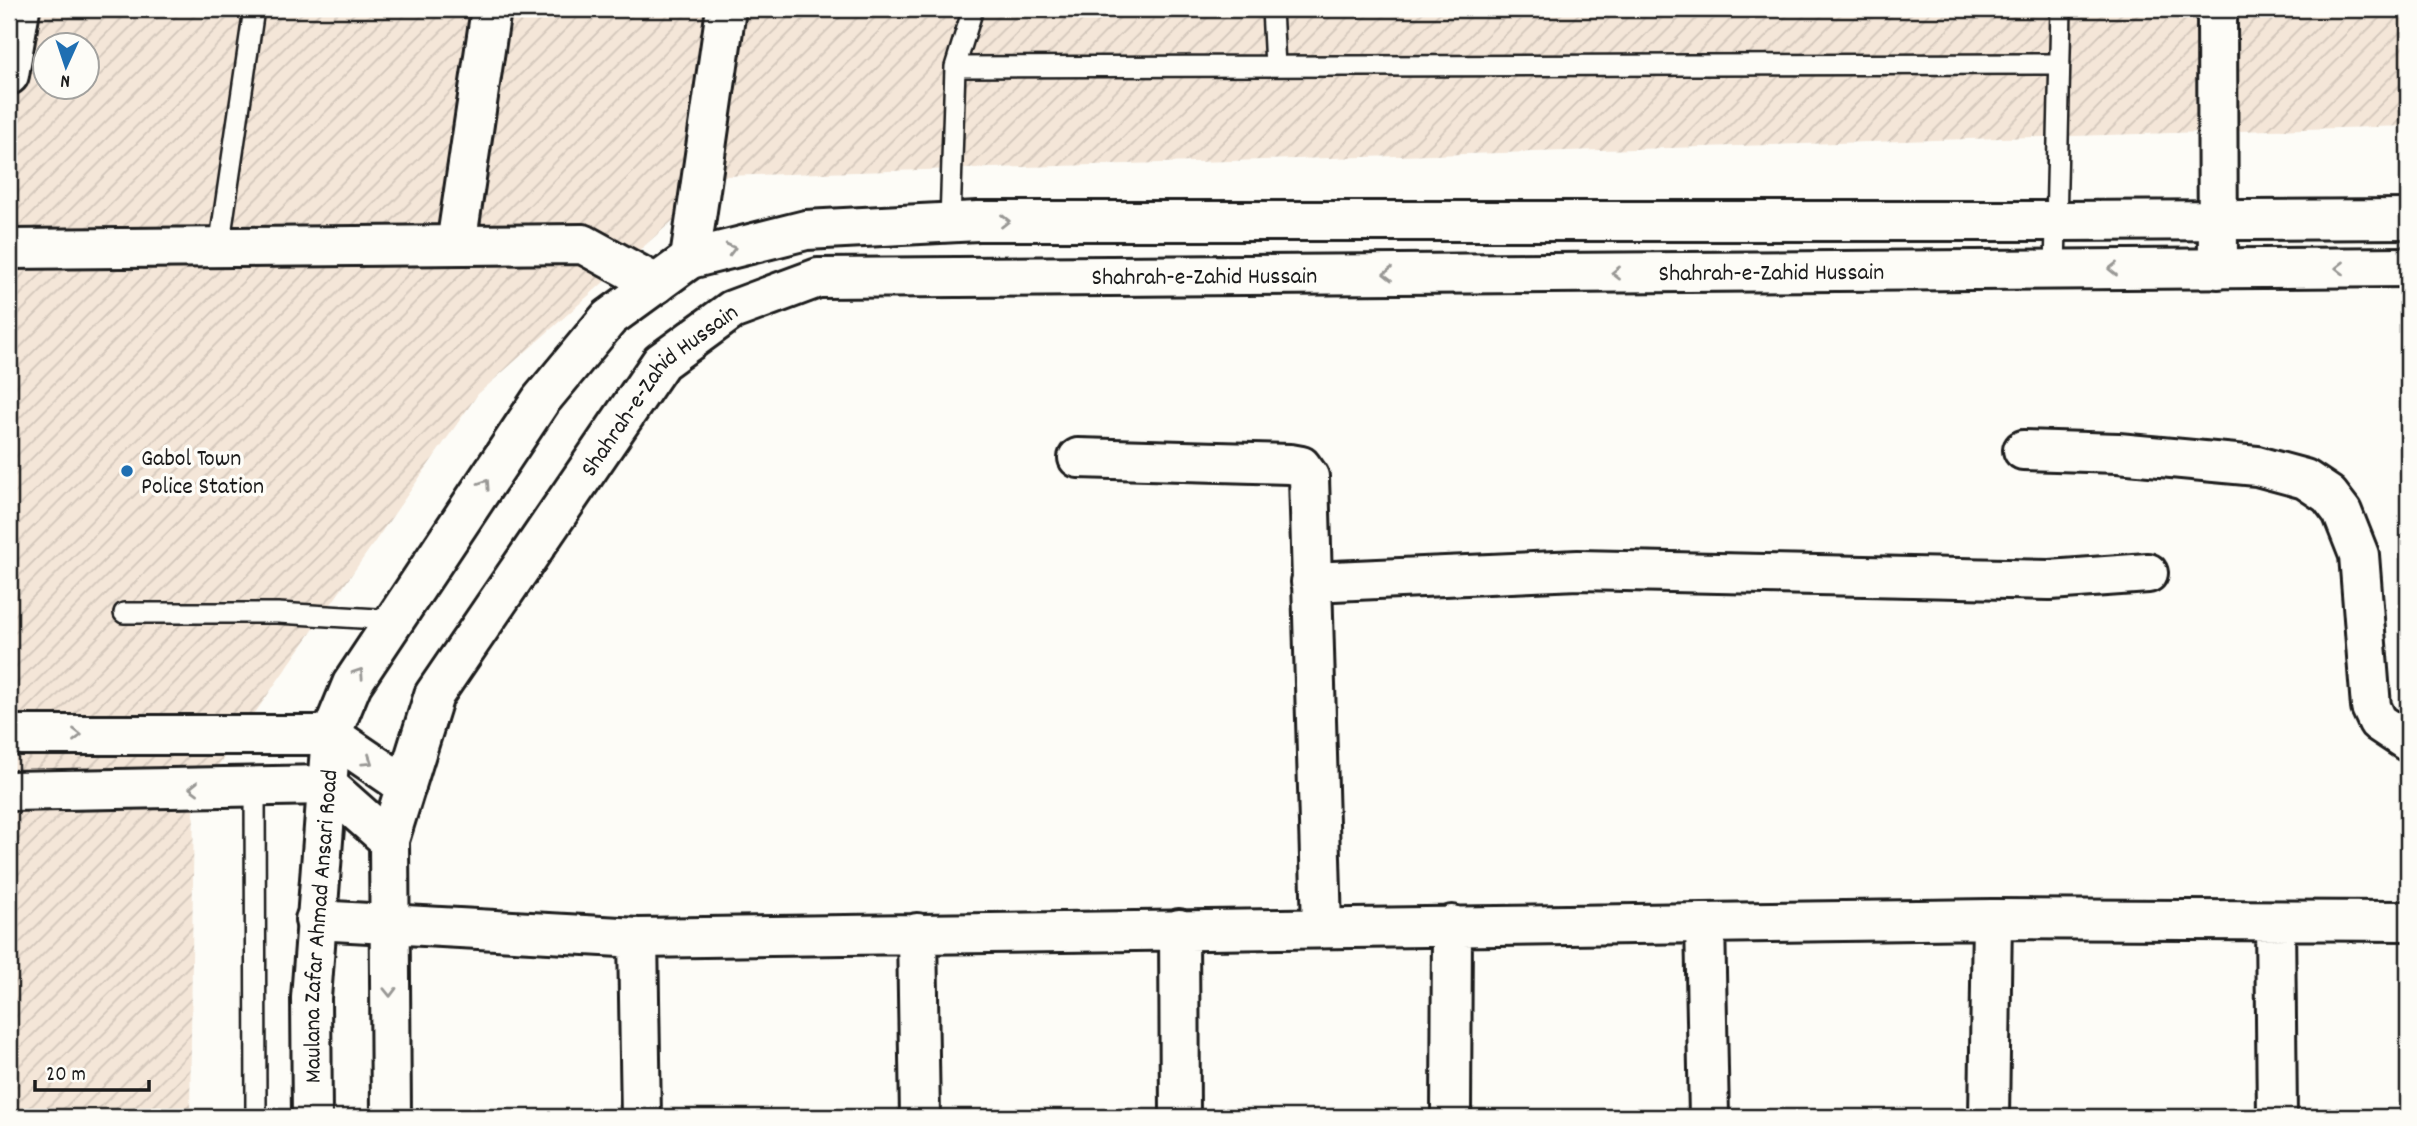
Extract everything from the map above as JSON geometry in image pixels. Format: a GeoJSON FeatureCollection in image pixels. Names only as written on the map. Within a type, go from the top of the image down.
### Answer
{"type":"FeatureCollection","features":[{"type":"Feature","properties":{"kind":"street"},"geometry":{"type":"LineString","coordinates":[[9,75],[20,9]]}},
{"type":"Feature","properties":{"kind":"street"},"geometry":{"type":"LineString","coordinates":[[456,245],[491,9]]}},
{"type":"Feature","properties":{"kind":"street"},"geometry":{"type":"LineString","coordinates":[[690,259],[726,9]]}},
{"type":"Feature","properties":{"kind":"street"},"geometry":{"type":"LineString","coordinates":[[2217,9],[2218,269]]}},
{"type":"Feature","properties":{"kind":"street","name":"Shahrah-e-Zahid Hussain"},"geometry":{"type":"LineString","coordinates":[[331,735],[352,684],[394,620],[541,400],[609,318],[690,259],[806,230],[978,221],[2057,222],[2408,219]]}},
{"type":"Feature","properties":{"kind":"street"},"geometry":{"type":"LineString","coordinates":[[9,249],[583,244],[656,284]]}},
{"type":"Feature","properties":{"kind":"street","name":"Shahrah-e-Zahid Hussain"},"geometry":{"type":"LineString","coordinates":[[389,923],[389,840],[434,695],[660,362],[732,310],[818,278],[2408,267]]}},
{"type":"Feature","properties":{"kind":"street"},"geometry":{"type":"LineString","coordinates":[[2023,450],[2118,453],[2257,466],[2305,479],[2329,495],[2342,512],[2359,555],[2371,708],[2378,722],[2408,743]]}},
{"type":"Feature","properties":{"kind":"street"},"geometry":{"type":"LineString","coordinates":[[1078,458],[1290,464],[1301,466],[1309,477],[1322,927]]}},
{"type":"Feature","properties":{"kind":"street"},"geometry":{"type":"LineString","coordinates":[[1311,582],[1578,570],[2050,580],[2148,573]]}},
{"type":"Feature","properties":{"kind":"street"},"geometry":{"type":"LineString","coordinates":[[9,734],[331,735],[406,786]]}},
{"type":"Feature","properties":{"kind":"street","name":"Maulana Zafar Ahmad Ansari Road"},"geometry":{"type":"LineString","coordinates":[[312,1117],[311,998],[331,735]]}},
{"type":"Feature","properties":{"kind":"street"},"geometry":{"type":"LineString","coordinates":[[9,791],[327,785],[389,840]]}},
{"type":"Feature","properties":{"kind":"street"},"geometry":{"type":"LineString","coordinates":[[316,920],[638,938],[1992,919],[2408,921]]}},
{"type":"Feature","properties":{"kind":"street"},"geometry":{"type":"LineString","coordinates":[[1989,1117],[1992,919]]}},
{"type":"Feature","properties":{"kind":"street"},"geometry":{"type":"LineString","coordinates":[[2275,921],[2277,1117]]}},
{"type":"Feature","properties":{"kind":"street"},"geometry":{"type":"LineString","coordinates":[[389,923],[391,1117]]}},
{"type":"Feature","properties":{"kind":"street"},"geometry":{"type":"LineString","coordinates":[[1705,923],[1709,1117]]}},
{"type":"Feature","properties":{"kind":"street"},"geometry":{"type":"LineString","coordinates":[[1451,1117],[1452,925]]}},
{"type":"Feature","properties":{"kind":"street"},"geometry":{"type":"LineString","coordinates":[[1179,929],[1180,1117]]}},
{"type":"Feature","properties":{"kind":"street"},"geometry":{"type":"LineString","coordinates":[[917,933],[920,1117]]}},
{"type":"Feature","properties":{"kind":"street"},"geometry":{"type":"LineString","coordinates":[[638,938],[641,1117]]}},
{"type":"Feature","properties":{"kind":"lane"},"geometry":{"type":"LineString","coordinates":[[219,248],[254,9]]}},
{"type":"Feature","properties":{"kind":"lane"},"geometry":{"type":"LineString","coordinates":[[950,222],[955,67],[973,9]]}},
{"type":"Feature","properties":{"kind":"lane"},"geometry":{"type":"LineString","coordinates":[[1272,9],[1275,66]]}},
{"type":"Feature","properties":{"kind":"lane"},"geometry":{"type":"LineString","coordinates":[[2055,270],[2061,9]]}},
{"type":"Feature","properties":{"kind":"lane"},"geometry":{"type":"LineString","coordinates":[[955,67],[2060,64]]}},
{"type":"Feature","properties":{"kind":"lane"},"geometry":{"type":"LineString","coordinates":[[124,613],[278,613],[394,620]]}},
{"type":"Feature","properties":{"kind":"lane"},"geometry":{"type":"LineString","coordinates":[[255,786],[256,1117]]}},
{"type":"Feature","properties":{"kind":"shaded area"},"geometry":{"type":"Polygon","coordinates":[[[9,9],[2408,9],[2408,126],[723,176],[478,394],[194,800],[190,1117],[9,1117],[9,9]]]}},
{"type":"Feature","properties":{"kind":"place","name":"Gabol Town Police Station"},"geometry":{"type":"Point","coordinates":[127,471]}}]}
